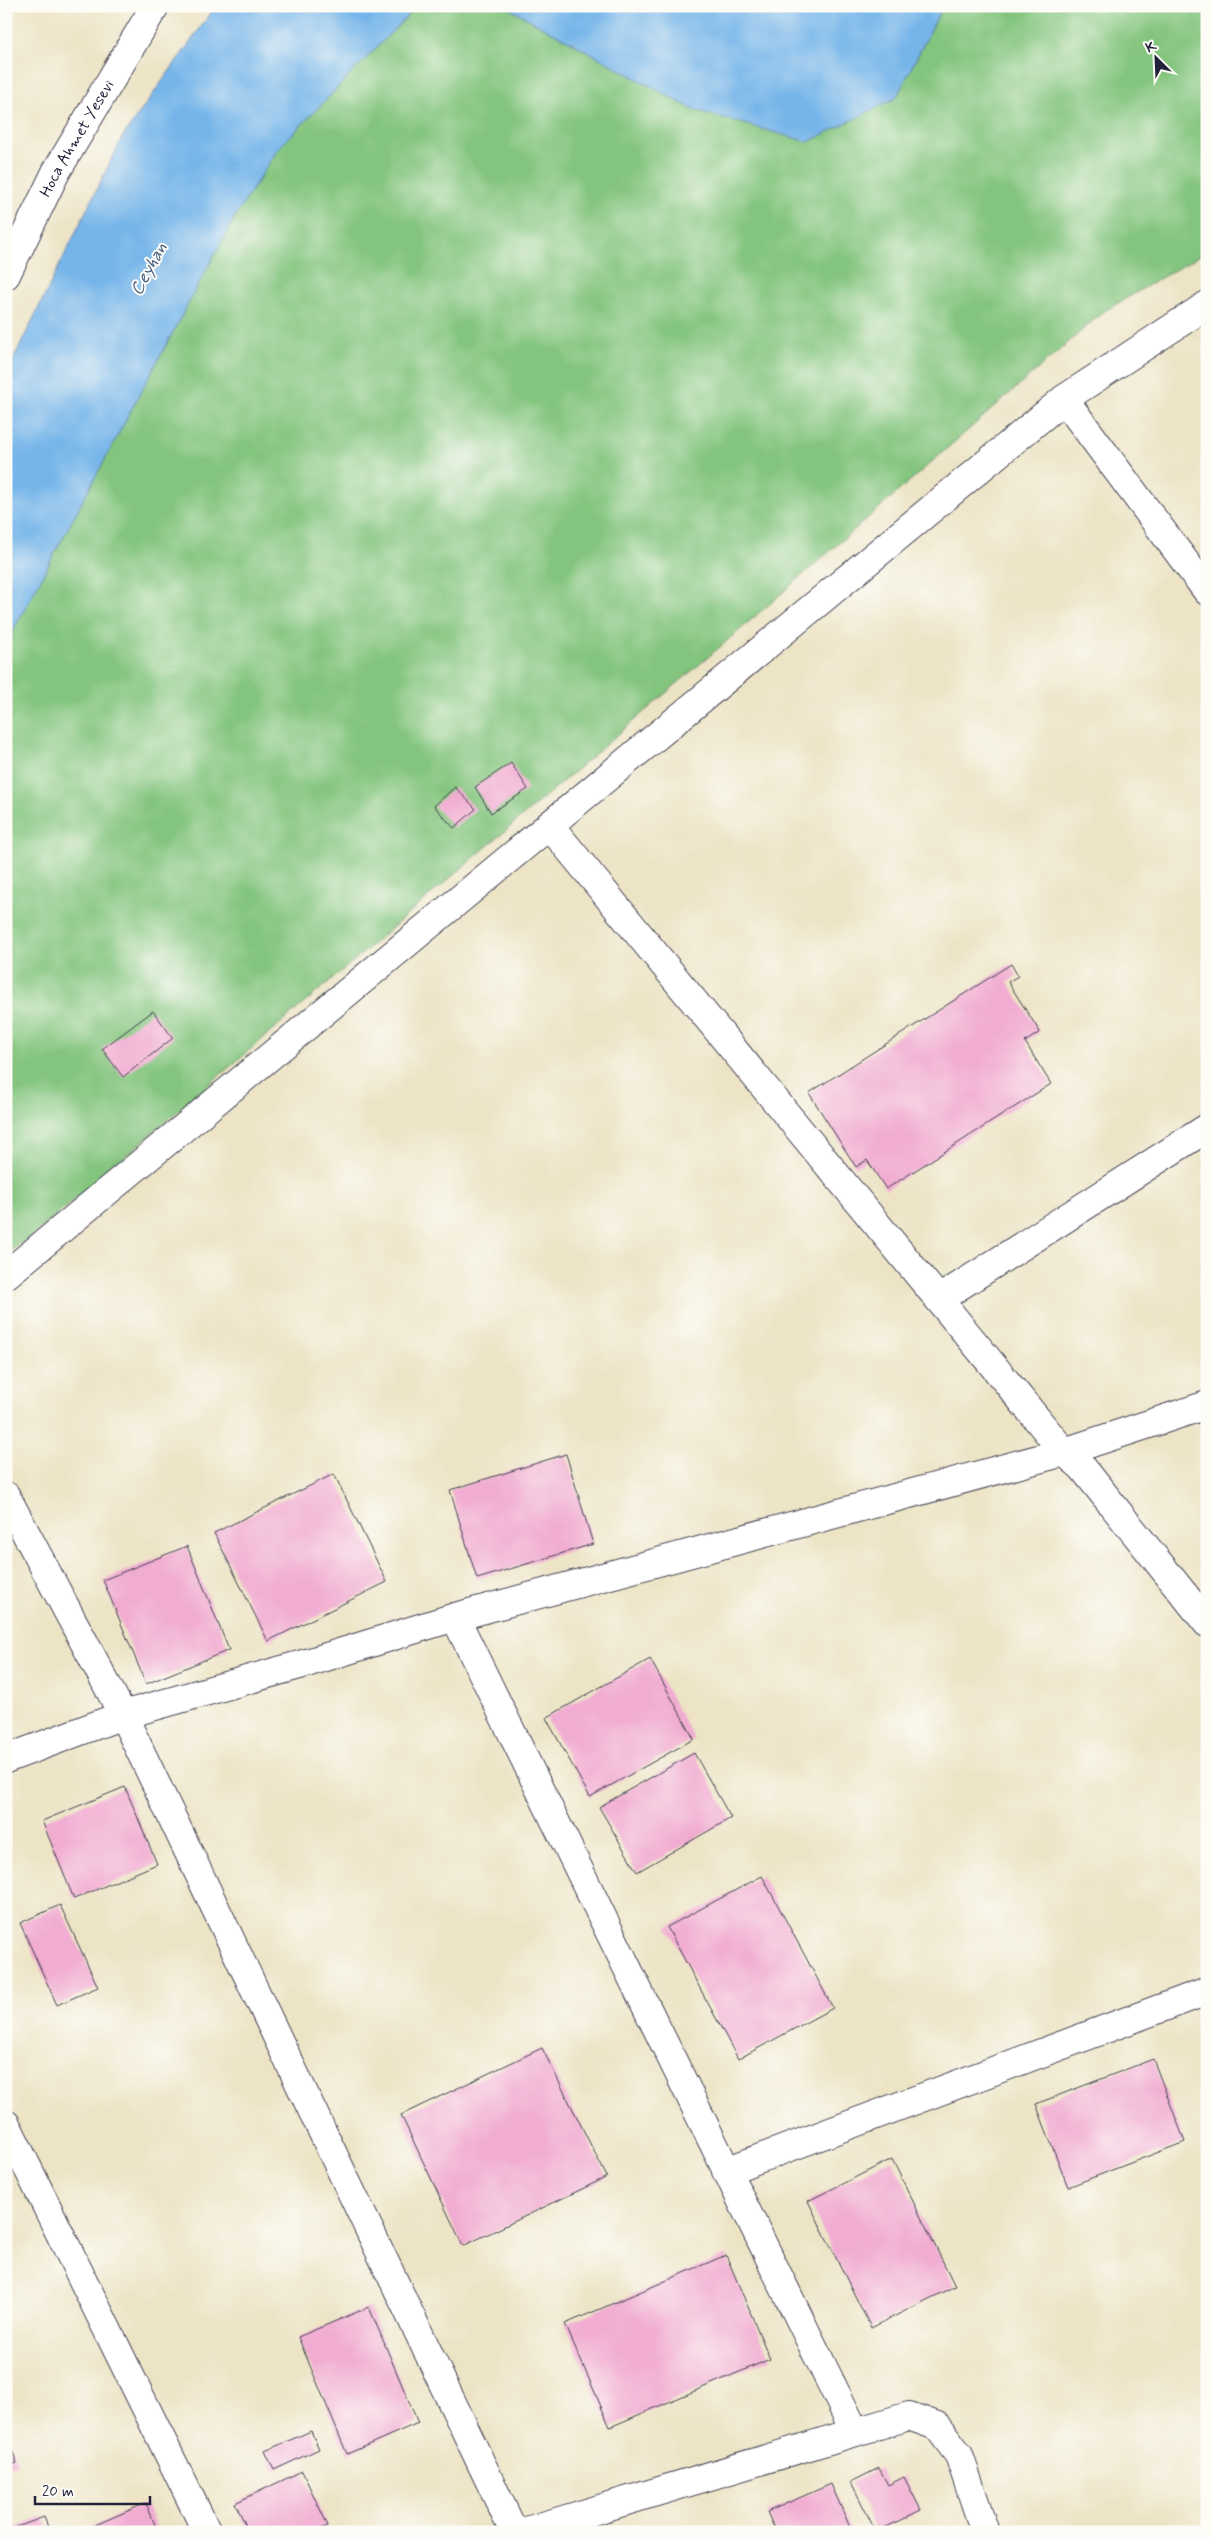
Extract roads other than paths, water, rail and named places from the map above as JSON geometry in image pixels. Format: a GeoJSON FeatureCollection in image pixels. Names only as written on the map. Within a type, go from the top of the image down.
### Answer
{"type":"FeatureCollection","features":[{"type":"Feature","properties":{"kind":"street","name":"Hoca Ahmet Yesevi"},"geometry":{"type":"LineString","coordinates":[[6,274],[56,172],[156,6]]}},
{"type":"Feature","properties":{"kind":"street"},"geometry":{"type":"LineString","coordinates":[[6,1275],[1064,399],[1207,305]]}},
{"type":"Feature","properties":{"kind":"street"},"geometry":{"type":"LineString","coordinates":[[1064,399],[1207,591]]}},
{"type":"Feature","properties":{"kind":"street"},"geometry":{"type":"LineString","coordinates":[[550,826],[1064,1452],[1082,1467],[1207,1624]]}},
{"type":"Feature","properties":{"kind":"street"},"geometry":{"type":"LineString","coordinates":[[939,1299],[1207,1128]]}},
{"type":"Feature","properties":{"kind":"street"},"geometry":{"type":"LineString","coordinates":[[6,1759],[123,1715],[310,1662],[455,1617],[1064,1452],[1207,1406]]}},
{"type":"Feature","properties":{"kind":"street"},"geometry":{"type":"LineString","coordinates":[[6,1496],[123,1715],[514,2532]]}},
{"type":"Feature","properties":{"kind":"street"},"geometry":{"type":"LineString","coordinates":[[455,1617],[854,2432]]}},
{"type":"Feature","properties":{"kind":"street"},"geometry":{"type":"LineString","coordinates":[[726,2171],[1207,1991]]}},
{"type":"Feature","properties":{"kind":"street"},"geometry":{"type":"LineString","coordinates":[[6,2124],[207,2532]]}},
{"type":"Feature","properties":{"kind":"street"},"geometry":{"type":"LineString","coordinates":[[523,2532],[909,2416],[937,2426],[959,2455],[985,2532]]}},
{"type":"Feature","properties":{"kind":"water","name":"Ceyhan"},"geometry":{"type":"Polygon","coordinates":[[[216,6],[417,6],[278,149],[233,220],[6,644],[6,374],[123,136],[216,6]]]}},
{"type":"Feature","properties":{"kind":"water"},"geometry":{"type":"Polygon","coordinates":[[[505,6],[943,6],[896,98],[808,142],[692,109],[505,6]]]}}]}
